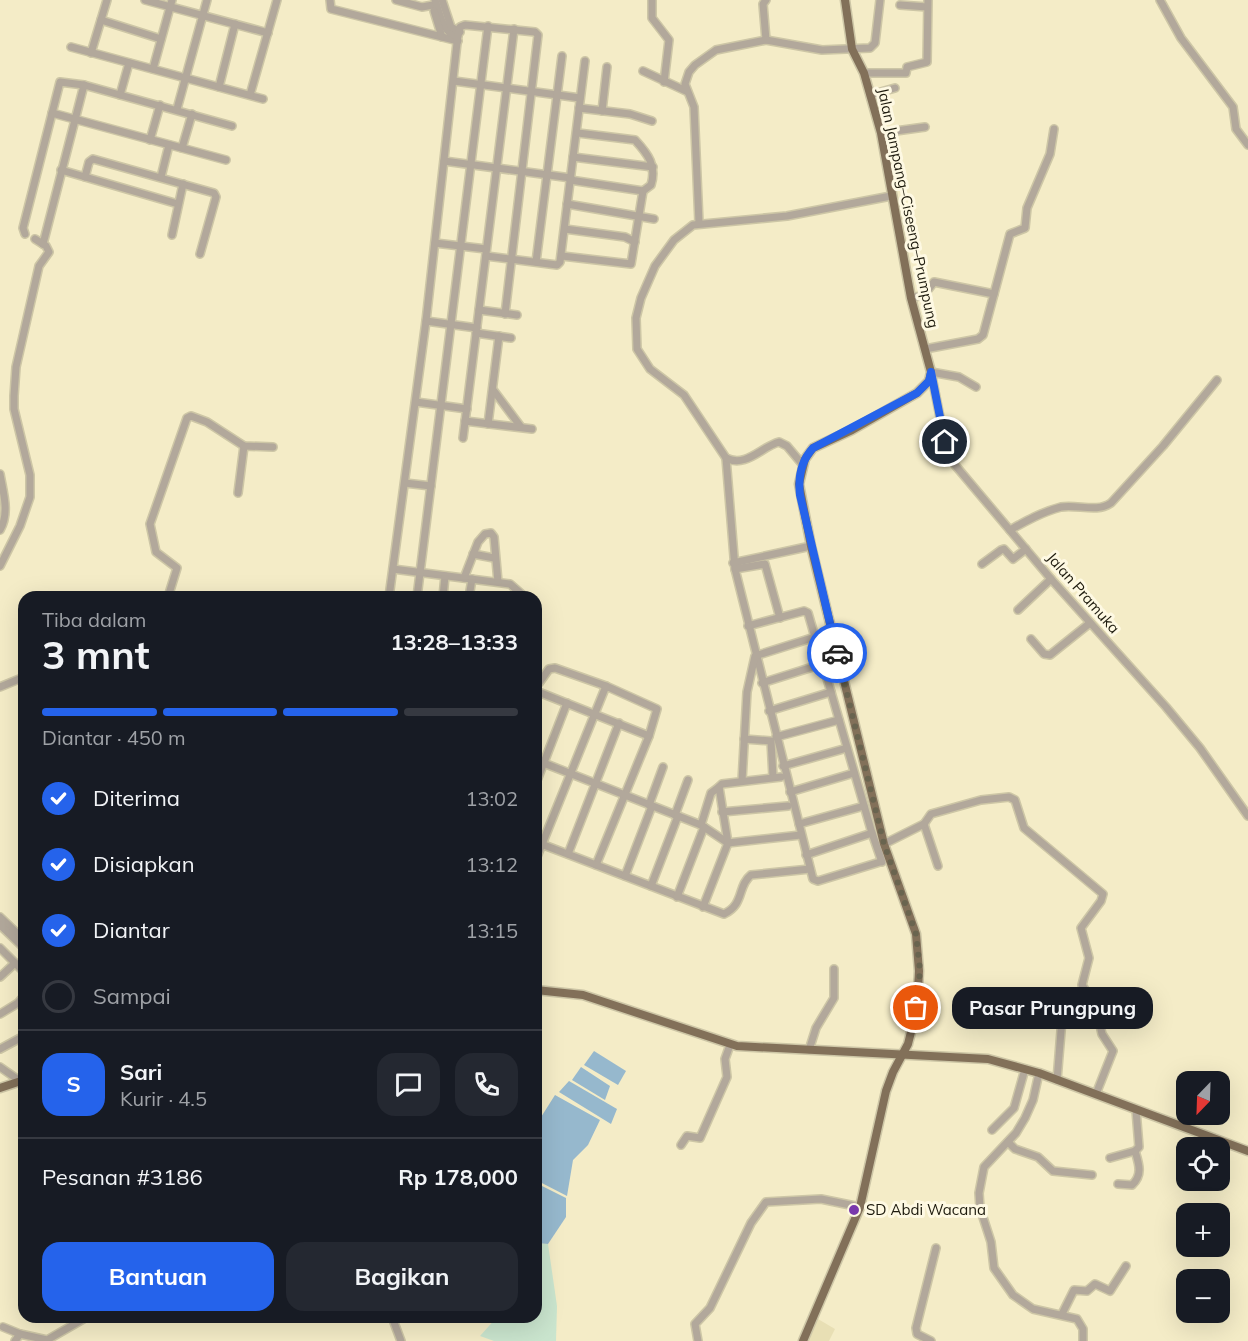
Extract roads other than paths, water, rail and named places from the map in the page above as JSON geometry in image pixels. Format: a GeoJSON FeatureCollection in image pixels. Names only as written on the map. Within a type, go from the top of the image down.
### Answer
{"type":"FeatureCollection","features":[{"type":"Feature","properties":{"kind":"main road","name":"Jalan Jampang–Ciseeng–Prumpung"},"geometry":{"type":"LineString","coordinates":[[845,0],[852,49],[864,73],[881,133],[911,298],[931,372]]}},
{"type":"Feature","properties":{"kind":"main road"},"geometry":{"type":"LineString","coordinates":[[803,1341],[860,1207],[886,1091],[908,1044],[916,1008],[920,971],[911,915],[885,861],[884,844],[811,546],[799,484],[803,465],[813,448],[852,430],[926,386],[931,372]]}},
{"type":"Feature","properties":{"kind":"main road"},"geometry":{"type":"LineString","coordinates":[[542,991],[583,994],[730,1045],[760,1049],[979,1057],[1039,1073],[1248,1150]]}},
{"type":"Feature","properties":{"kind":"main road"},"geometry":{"type":"LineString","coordinates":[[0,1088],[18,1081]]}},
{"type":"Feature","properties":{"kind":"street"},"geometry":{"type":"LineString","coordinates":[[91,53],[107,0]]}},
{"type":"Feature","properties":{"kind":"street"},"geometry":{"type":"LineString","coordinates":[[145,0],[171,3],[203,16],[268,33]]}},
{"type":"Feature","properties":{"kind":"street"},"geometry":{"type":"LineString","coordinates":[[177,110],[207,0]]}},
{"type":"Feature","properties":{"kind":"street"},"geometry":{"type":"LineString","coordinates":[[250,95],[275,0]]}},
{"type":"Feature","properties":{"kind":"street"},"geometry":{"type":"LineString","coordinates":[[330,0],[331,9],[442,37],[459,37]]}},
{"type":"Feature","properties":{"kind":"street"},"geometry":{"type":"LineString","coordinates":[[396,0],[422,7],[433,2]]}},
{"type":"Feature","properties":{"kind":"street"},"geometry":{"type":"LineString","coordinates":[[442,0],[451,27],[459,37]]}},
{"type":"Feature","properties":{"kind":"street"},"geometry":{"type":"LineString","coordinates":[[652,0],[652,18],[669,40],[664,82]]}},
{"type":"Feature","properties":{"kind":"street"},"geometry":{"type":"LineString","coordinates":[[766,0],[763,4],[766,40]]}},
{"type":"Feature","properties":{"kind":"street"},"geometry":{"type":"LineString","coordinates":[[699,223],[694,107],[686,90],[688,72],[708,53],[766,40],[810,49],[852,49],[873,46],[880,0]]}},
{"type":"Feature","properties":{"kind":"street"},"geometry":{"type":"LineString","coordinates":[[1160,0],[1181,39],[1233,107],[1236,129],[1248,145]]}},
{"type":"Feature","properties":{"kind":"street"},"geometry":{"type":"LineString","coordinates":[[433,2],[442,37]]}},
{"type":"Feature","properties":{"kind":"street"},"geometry":{"type":"LineString","coordinates":[[433,2],[445,28],[451,34],[459,37]]}},
{"type":"Feature","properties":{"kind":"street"},"geometry":{"type":"LineString","coordinates":[[153,69],[171,3]]}},
{"type":"Feature","properties":{"kind":"street"},"geometry":{"type":"LineString","coordinates":[[864,73],[906,73],[907,67],[927,62],[927,3],[900,5]]}},
{"type":"Feature","properties":{"kind":"street"},"geometry":{"type":"LineString","coordinates":[[101,20],[162,39]]}},
{"type":"Feature","properties":{"kind":"street"},"geometry":{"type":"LineString","coordinates":[[219,87],[235,24]]}},
{"type":"Feature","properties":{"kind":"street"},"geometry":{"type":"LineString","coordinates":[[389,591],[416,402],[460,27],[465,25],[535,32],[538,35],[505,314]]}},
{"type":"Feature","properties":{"kind":"street"},"geometry":{"type":"LineString","coordinates":[[418,591],[488,26]]}},
{"type":"Feature","properties":{"kind":"street"},"geometry":{"type":"LineString","coordinates":[[463,438],[514,30]]}},
{"type":"Feature","properties":{"kind":"street"},"geometry":{"type":"LineString","coordinates":[[70,47],[263,99]]}},
{"type":"Feature","properties":{"kind":"street"},"geometry":{"type":"LineString","coordinates":[[536,262],[562,56]]}},
{"type":"Feature","properties":{"kind":"street"},"geometry":{"type":"LineString","coordinates":[[435,243],[460,246],[511,259],[559,264],[566,229],[567,204],[578,133],[585,61]]}},
{"type":"Feature","properties":{"kind":"street"},"geometry":{"type":"LineString","coordinates":[[120,95],[129,63]]}},
{"type":"Feature","properties":{"kind":"street"},"geometry":{"type":"LineString","coordinates":[[602,111],[608,67]]}},
{"type":"Feature","properties":{"kind":"street"},"geometry":{"type":"LineString","coordinates":[[643,70],[664,82],[686,90]]}},
{"type":"Feature","properties":{"kind":"street"},"geometry":{"type":"LineString","coordinates":[[454,81],[580,98]]}},
{"type":"Feature","properties":{"kind":"street"},"geometry":{"type":"LineString","coordinates":[[25,234],[23,228],[60,82],[84,85],[232,126]]}},
{"type":"Feature","properties":{"kind":"street"},"geometry":{"type":"LineString","coordinates":[[43,244],[84,85]]}},
{"type":"Feature","properties":{"kind":"street"},"geometry":{"type":"LineString","coordinates":[[870,95],[895,88]]}},
{"type":"Feature","properties":{"kind":"street"},"geometry":{"type":"LineString","coordinates":[[150,140],[160,105]]}},
{"type":"Feature","properties":{"kind":"street"},"geometry":{"type":"LineString","coordinates":[[579,108],[636,115],[652,121]]}},
{"type":"Feature","properties":{"kind":"street"},"geometry":{"type":"LineString","coordinates":[[52,113],[226,160]]}},
{"type":"Feature","properties":{"kind":"street"},"geometry":{"type":"LineString","coordinates":[[182,148],[192,114]]}},
{"type":"Feature","properties":{"kind":"street"},"geometry":{"type":"LineString","coordinates":[[881,133],[925,127]]}},
{"type":"Feature","properties":{"kind":"street"},"geometry":{"type":"LineString","coordinates":[[925,349],[978,339],[983,335],[1009,236],[1012,232],[1025,228],[1027,208],[1050,154],[1054,129]]}},
{"type":"Feature","properties":{"kind":"street"},"geometry":{"type":"LineString","coordinates":[[562,256],[628,266],[633,261],[643,191],[651,185],[653,167],[646,151],[635,140],[578,133]]}},
{"type":"Feature","properties":{"kind":"street"},"geometry":{"type":"LineString","coordinates":[[161,177],[169,145]]}},
{"type":"Feature","properties":{"kind":"street"},"geometry":{"type":"LineString","coordinates":[[573,157],[653,167]]}},
{"type":"Feature","properties":{"kind":"street"},"geometry":{"type":"LineString","coordinates":[[86,177],[89,162],[93,159],[161,177],[216,195],[200,254]]}},
{"type":"Feature","properties":{"kind":"street"},"geometry":{"type":"LineString","coordinates":[[444,161],[522,170],[643,191]]}},
{"type":"Feature","properties":{"kind":"street"},"geometry":{"type":"LineString","coordinates":[[61,170],[178,204]]}},
{"type":"Feature","properties":{"kind":"street"},"geometry":{"type":"LineString","coordinates":[[172,235],[183,184]]}},
{"type":"Feature","properties":{"kind":"street"},"geometry":{"type":"LineString","coordinates":[[748,626],[806,611],[872,833],[885,861],[818,881],[813,879],[755,656],[748,626],[734,566],[726,458],[684,395],[650,369],[640,355],[635,333],[641,298],[655,266],[674,240],[688,228],[699,223],[787,216],[891,196]]}},
{"type":"Feature","properties":{"kind":"street"},"geometry":{"type":"LineString","coordinates":[[567,204],[654,219]]}},
{"type":"Feature","properties":{"kind":"street"},"geometry":{"type":"LineString","coordinates":[[566,229],[625,237],[635,242]]}},
{"type":"Feature","properties":{"kind":"street"},"geometry":{"type":"LineString","coordinates":[[0,566],[20,526],[30,497],[30,475],[14,409],[14,396],[15,367],[39,266],[49,252],[35,239]]}},
{"type":"Feature","properties":{"kind":"street"},"geometry":{"type":"LineString","coordinates":[[911,298],[922,296],[931,284],[937,282],[993,294]]}},
{"type":"Feature","properties":{"kind":"street"},"geometry":{"type":"LineString","coordinates":[[479,310],[517,315]]}},
{"type":"Feature","properties":{"kind":"street"},"geometry":{"type":"LineString","coordinates":[[426,321],[511,338]]}},
{"type":"Feature","properties":{"kind":"street"},"geometry":{"type":"LineString","coordinates":[[488,424],[494,391],[499,336]]}},
{"type":"Feature","properties":{"kind":"street"},"geometry":{"type":"LineString","coordinates":[[931,372],[959,377],[976,387]]}},
{"type":"Feature","properties":{"kind":"street","name":"Jalan Pramuka"},"geometry":{"type":"LineString","coordinates":[[931,372],[945,442],[955,465],[1051,579],[1180,723],[1248,816]]}},
{"type":"Feature","properties":{"kind":"street"},"geometry":{"type":"LineString","coordinates":[[1010,530],[1045,512],[1062,507],[1107,506],[1163,446],[1217,380]]}},
{"type":"Feature","properties":{"kind":"street"},"geometry":{"type":"LineString","coordinates":[[494,391],[521,427]]}},
{"type":"Feature","properties":{"kind":"street"},"geometry":{"type":"LineString","coordinates":[[416,402],[467,409]]}},
{"type":"Feature","properties":{"kind":"street"},"geometry":{"type":"LineString","coordinates":[[170,591],[177,568],[156,552],[150,524],[187,418],[191,416],[202,419],[244,446],[273,447]]}},
{"type":"Feature","properties":{"kind":"street"},"geometry":{"type":"LineString","coordinates":[[465,421],[532,429]]}},
{"type":"Feature","properties":{"kind":"street"},"geometry":{"type":"LineString","coordinates":[[726,458],[746,459],[779,442],[787,446],[803,465]]}},
{"type":"Feature","properties":{"kind":"street"},"geometry":{"type":"LineString","coordinates":[[238,493],[244,446]]}},
{"type":"Feature","properties":{"kind":"street"},"geometry":{"type":"LineString","coordinates":[[0,474],[5,501],[4,521],[0,530]]}},
{"type":"Feature","properties":{"kind":"street"},"geometry":{"type":"LineString","coordinates":[[405,483],[431,486]]}},
{"type":"Feature","properties":{"kind":"street"},"geometry":{"type":"LineString","coordinates":[[469,591],[468,578],[473,554],[478,542],[485,534],[491,533],[494,537],[494,558],[498,582]]}},
{"type":"Feature","properties":{"kind":"street"},"geometry":{"type":"LineString","coordinates":[[734,566],[811,546]]}},
{"type":"Feature","properties":{"kind":"street"},"geometry":{"type":"LineString","coordinates":[[982,564],[1001,550],[1004,549],[1013,559],[1026,549]]}},
{"type":"Feature","properties":{"kind":"street"},"geometry":{"type":"LineString","coordinates":[[473,554],[494,558]]}},
{"type":"Feature","properties":{"kind":"street"},"geometry":{"type":"LineString","coordinates":[[734,566],[765,564],[780,618]]}},
{"type":"Feature","properties":{"kind":"street"},"geometry":{"type":"LineString","coordinates":[[393,569],[498,582],[514,586],[519,591]]}},
{"type":"Feature","properties":{"kind":"street"},"geometry":{"type":"LineString","coordinates":[[444,591],[445,576]]}},
{"type":"Feature","properties":{"kind":"street"},"geometry":{"type":"LineString","coordinates":[[1018,610],[1051,579]]}},
{"type":"Feature","properties":{"kind":"street"},"geometry":{"type":"LineString","coordinates":[[1031,639],[1044,654],[1050,655],[1090,622]]}},
{"type":"Feature","properties":{"kind":"street"},"geometry":{"type":"LineString","coordinates":[[755,656],[815,638]]}},
{"type":"Feature","properties":{"kind":"street"},"geometry":{"type":"LineString","coordinates":[[742,781],[747,692],[755,656]]}},
{"type":"Feature","properties":{"kind":"street"},"geometry":{"type":"LineString","coordinates":[[762,683],[822,664]]}},
{"type":"Feature","properties":{"kind":"street"},"geometry":{"type":"LineString","coordinates":[[542,679],[549,669],[555,668],[655,706],[657,712],[596,865]]}},
{"type":"Feature","properties":{"kind":"street"},"geometry":{"type":"LineString","coordinates":[[0,687],[18,680]]}},
{"type":"Feature","properties":{"kind":"street"},"geometry":{"type":"LineString","coordinates":[[542,834],[606,686]]}},
{"type":"Feature","properties":{"kind":"street"},"geometry":{"type":"LineString","coordinates":[[542,690],[567,703],[649,736]]}},
{"type":"Feature","properties":{"kind":"street"},"geometry":{"type":"LineString","coordinates":[[769,711],[831,692]]}},
{"type":"Feature","properties":{"kind":"street"},"geometry":{"type":"LineString","coordinates":[[542,756],[567,703]]}},
{"type":"Feature","properties":{"kind":"street"},"geometry":{"type":"LineString","coordinates":[[776,737],[839,720]]}},
{"type":"Feature","properties":{"kind":"street"},"geometry":{"type":"LineString","coordinates":[[568,854],[619,723]]}},
{"type":"Feature","properties":{"kind":"street"},"geometry":{"type":"LineString","coordinates":[[677,897],[703,826],[711,792],[722,784],[777,777],[771,741],[744,739]]}},
{"type":"Feature","properties":{"kind":"street"},"geometry":{"type":"LineString","coordinates":[[783,766],[847,748]]}},
{"type":"Feature","properties":{"kind":"street"},"geometry":{"type":"LineString","coordinates":[[542,763],[703,826],[728,843],[801,834]]}},
{"type":"Feature","properties":{"kind":"street"},"geometry":{"type":"LineString","coordinates":[[625,876],[663,767]]}},
{"type":"Feature","properties":{"kind":"street"},"geometry":{"type":"LineString","coordinates":[[790,792],[854,773]]}},
{"type":"Feature","properties":{"kind":"street"},"geometry":{"type":"LineString","coordinates":[[651,886],[688,780]]}},
{"type":"Feature","properties":{"kind":"street"},"geometry":{"type":"LineString","coordinates":[[703,907],[728,843],[719,787]]}},
{"type":"Feature","properties":{"kind":"street"},"geometry":{"type":"LineString","coordinates":[[884,844],[924,824],[931,814],[981,800],[1012,798],[1024,828],[1103,894],[1101,901],[1080,928],[1089,958],[1082,985],[1096,1007],[1102,1034],[1113,1051],[1096,1094]]}},
{"type":"Feature","properties":{"kind":"street"},"geometry":{"type":"LineString","coordinates":[[722,812],[788,806]]}},
{"type":"Feature","properties":{"kind":"street"},"geometry":{"type":"LineString","coordinates":[[799,824],[864,806]]}},
{"type":"Feature","properties":{"kind":"street"},"geometry":{"type":"LineString","coordinates":[[924,824],[938,866]]}},
{"type":"Feature","properties":{"kind":"street"},"geometry":{"type":"LineString","coordinates":[[806,855],[872,833]]}},
{"type":"Feature","properties":{"kind":"street"},"geometry":{"type":"LineString","coordinates":[[542,844],[720,914],[727,913],[739,902],[747,879],[751,875],[810,869]]}},
{"type":"Feature","properties":{"kind":"street"},"geometry":{"type":"LineString","coordinates":[[0,917],[18,934]]}},
{"type":"Feature","properties":{"kind":"street"},"geometry":{"type":"LineString","coordinates":[[0,925],[18,942]]}},
{"type":"Feature","properties":{"kind":"street"},"geometry":{"type":"LineString","coordinates":[[0,948],[18,966]]}},
{"type":"Feature","properties":{"kind":"street"},"geometry":{"type":"LineString","coordinates":[[0,977],[15,963]]}},
{"type":"Feature","properties":{"kind":"street"},"geometry":{"type":"LineString","coordinates":[[809,1050],[816,1028],[834,998],[834,969]]}},
{"type":"Feature","properties":{"kind":"street"},"geometry":{"type":"LineString","coordinates":[[0,1014],[18,1003]]}},
{"type":"Feature","properties":{"kind":"street"},"geometry":{"type":"LineString","coordinates":[[1057,1080],[1062,1019]]}},
{"type":"Feature","properties":{"kind":"street"},"geometry":{"type":"LineString","coordinates":[[0,1049],[18,1039]]}},
{"type":"Feature","properties":{"kind":"street"},"geometry":{"type":"LineString","coordinates":[[681,1145],[687,1136],[700,1137],[727,1077],[725,1059],[730,1045]]}},
{"type":"Feature","properties":{"kind":"street"},"geometry":{"type":"LineString","coordinates":[[0,1067],[18,1078]]}},
{"type":"Feature","properties":{"kind":"street"},"geometry":{"type":"LineString","coordinates":[[992,1130],[1014,1108],[1024,1068]]}},
{"type":"Feature","properties":{"kind":"street"},"geometry":{"type":"LineString","coordinates":[[1039,1073],[1029,1109],[1008,1142],[984,1167],[979,1193],[980,1208],[991,1242],[994,1268],[1018,1301],[1033,1309],[1073,1316],[1080,1323],[1083,1341]]}},
{"type":"Feature","properties":{"kind":"street"},"geometry":{"type":"LineString","coordinates":[[1110,1158],[1135,1151],[1139,1147],[1136,1110]]}},
{"type":"Feature","properties":{"kind":"street"},"geometry":{"type":"LineString","coordinates":[[1008,1142],[1015,1149],[1038,1157],[1053,1171],[1092,1175]]}},
{"type":"Feature","properties":{"kind":"street"},"geometry":{"type":"LineString","coordinates":[[1118,1184],[1132,1185],[1137,1180],[1140,1165],[1135,1151]]}},
{"type":"Feature","properties":{"kind":"street"},"geometry":{"type":"LineString","coordinates":[[698,1341],[695,1324],[710,1308],[751,1223],[766,1203],[821,1199],[860,1207]]}},
{"type":"Feature","properties":{"kind":"street"},"geometry":{"type":"LineString","coordinates":[[931,1341],[917,1334],[916,1328],[936,1248]]}},
{"type":"Feature","properties":{"kind":"street"},"geometry":{"type":"LineString","coordinates":[[1062,1314],[1074,1290],[1087,1291],[1095,1284],[1110,1291],[1126,1266]]}},
{"type":"Feature","properties":{"kind":"street"},"geometry":{"type":"LineString","coordinates":[[3,1327],[20,1334],[52,1339],[77,1323]]}},
{"type":"Feature","properties":{"kind":"street"},"geometry":{"type":"LineString","coordinates":[[394,1323],[401,1341]]}},
{"type":"Feature","properties":{"kind":"street"},"geometry":{"type":"LineString","coordinates":[[15,1341],[20,1334]]}},
{"type":"Feature","properties":{"kind":"water"},"geometry":{"type":"Polygon","coordinates":[[[594,1051],[626,1071],[618,1085],[584,1065],[594,1051]]]}},
{"type":"Feature","properties":{"kind":"water"},"geometry":{"type":"Polygon","coordinates":[[[581,1067],[610,1086],[605,1100],[572,1080],[581,1067]]]}},
{"type":"Feature","properties":{"kind":"water"},"geometry":{"type":"Polygon","coordinates":[[[569,1081],[617,1109],[611,1124],[559,1092],[569,1081]]]}},
{"type":"Feature","properties":{"kind":"water"},"geometry":{"type":"Polygon","coordinates":[[[555,1095],[600,1120],[588,1145],[573,1160],[567,1196],[542,1183],[542,1116],[555,1095]]]}},
{"type":"Feature","properties":{"kind":"water"},"geometry":{"type":"Polygon","coordinates":[[[542,1186],[566,1198],[566,1217],[548,1244],[542,1244],[542,1186]]]}},
{"type":"Feature","properties":{"kind":"place","name":"Pasar Prungpung"},"geometry":{"type":"Point","coordinates":[916,1008]}},
{"type":"Feature","properties":{"kind":"place","name":"SD Abdi Wacana"},"geometry":{"type":"Point","coordinates":[854,1210]}}]}
